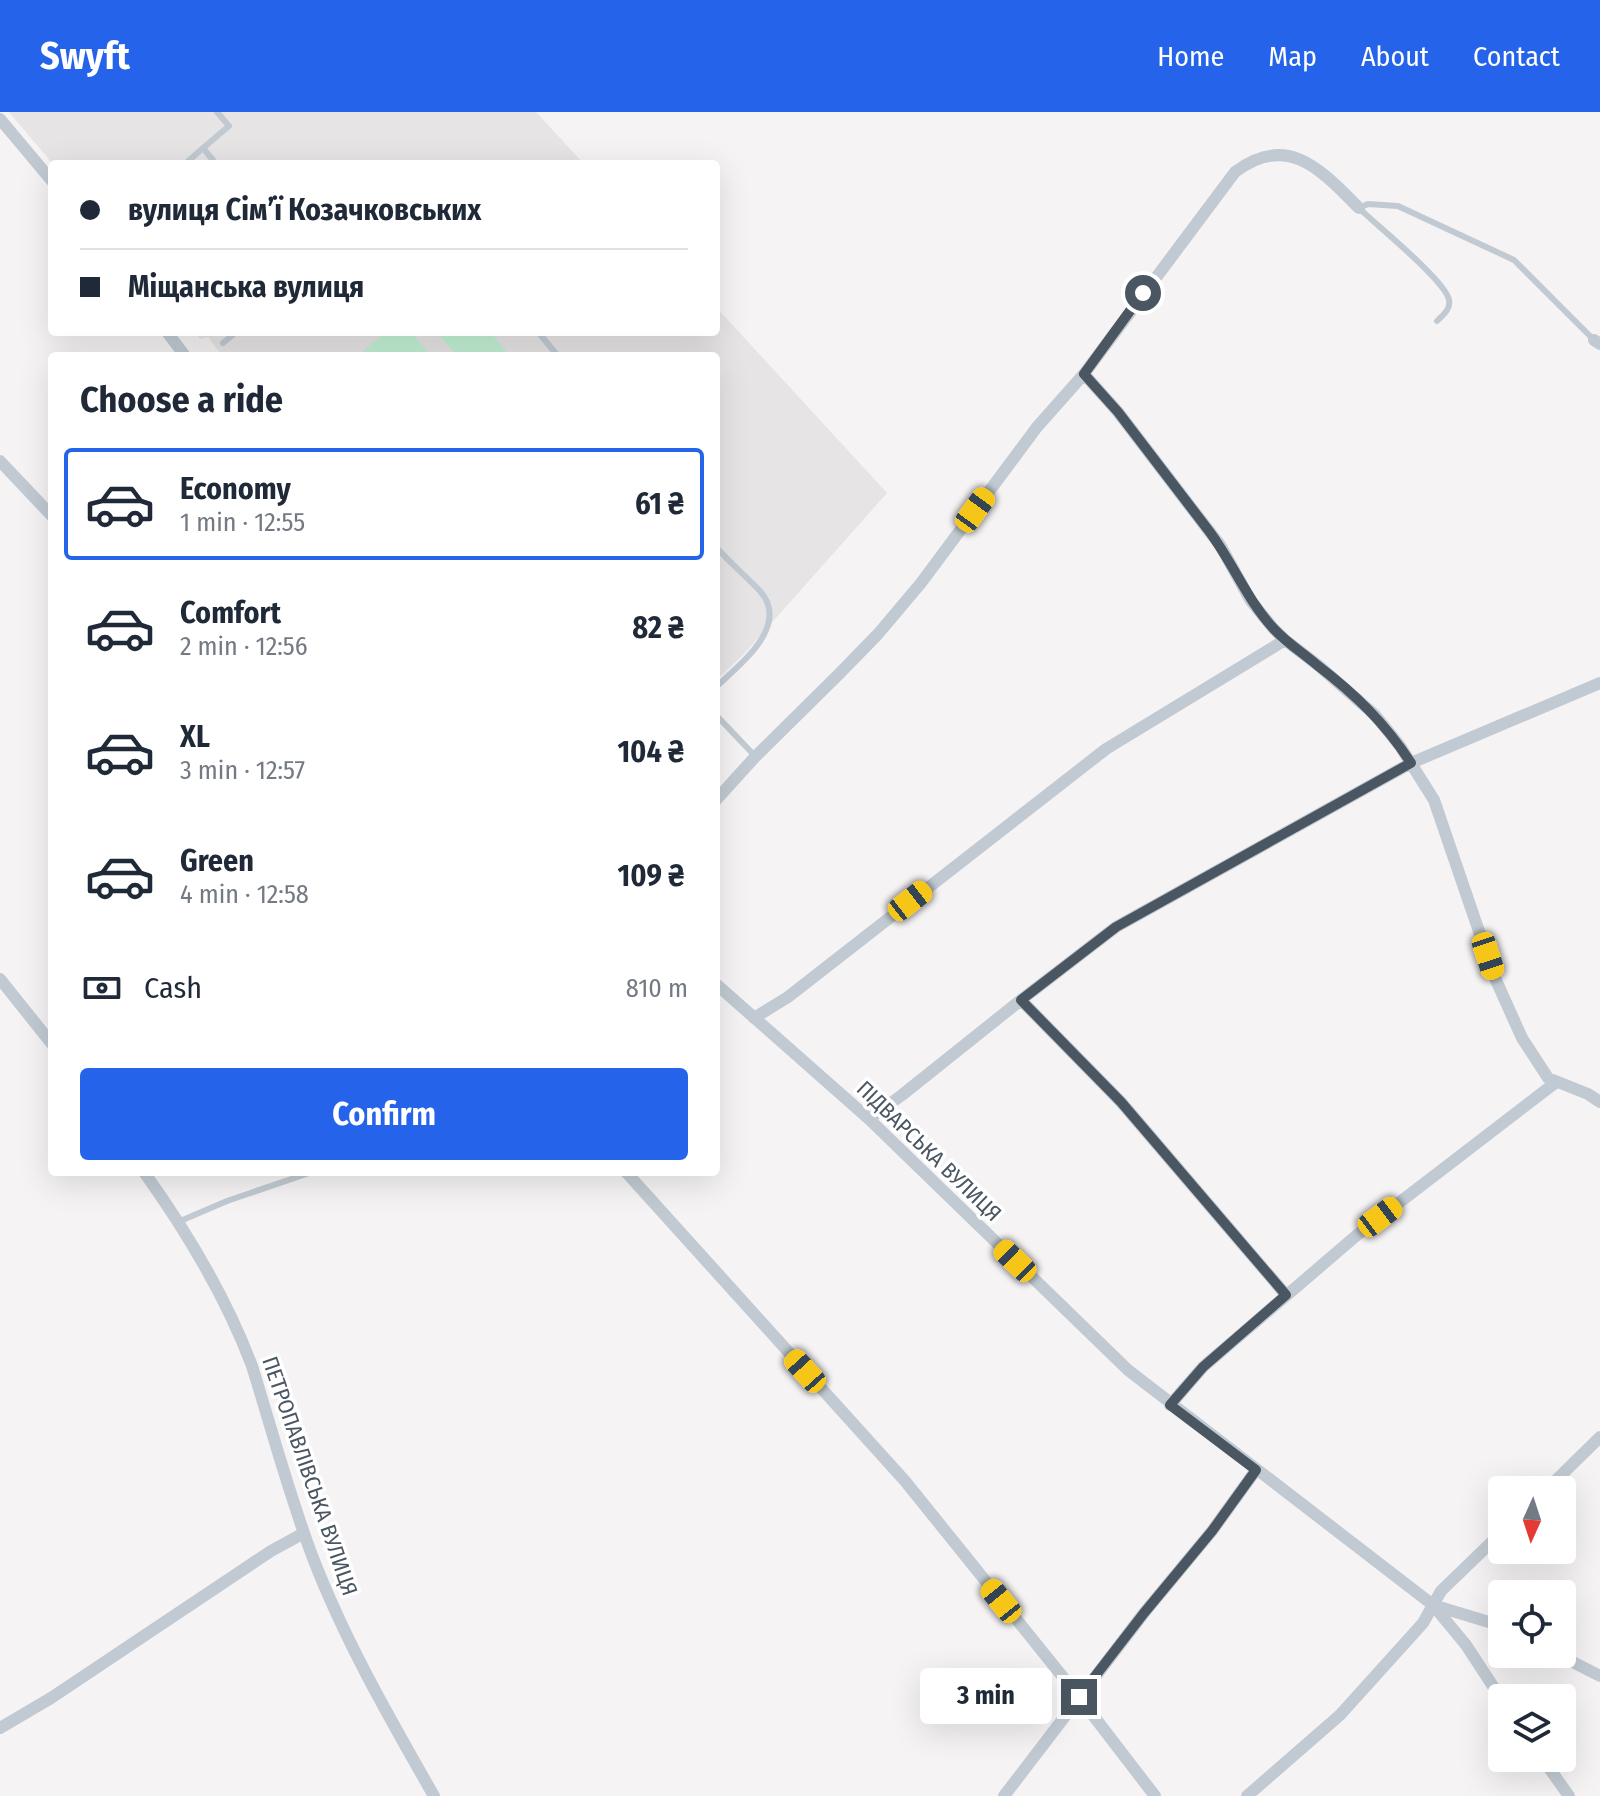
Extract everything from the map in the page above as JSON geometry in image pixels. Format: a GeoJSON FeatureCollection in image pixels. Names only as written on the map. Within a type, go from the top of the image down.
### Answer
{"type":"FeatureCollection","features":[{"type":"Feature","properties":{"kind":"street"},"geometry":{"type":"LineString","coordinates":[[0,119],[48,176]]}},
{"type":"Feature","properties":{"kind":"street"},"geometry":{"type":"LineString","coordinates":[[720,796],[878,634],[940,559],[1037,427],[1084,374],[1227,180],[1245,165],[1263,156],[1294,157],[1322,173],[1359,208]]}},
{"type":"Feature","properties":{"kind":"street"},"geometry":{"type":"LineString","coordinates":[[1084,374],[1118,412],[1220,545],[1251,601],[1285,640],[1375,715],[1392,735],[1434,800],[1501,995],[1533,1057],[1555,1083],[1588,1094],[1600,1102]]}},
{"type":"Feature","properties":{"kind":"street"},"geometry":{"type":"LineString","coordinates":[[0,461],[48,512]]}},
{"type":"Feature","properties":{"kind":"street"},"geometry":{"type":"LineString","coordinates":[[754,1018],[788,997],[1106,749],[1285,640]]}},
{"type":"Feature","properties":{"kind":"street"},"geometry":{"type":"LineString","coordinates":[[869,1119],[1116,927],[1411,763],[1600,683]]}},
{"type":"Feature","properties":{"kind":"street"},"geometry":{"type":"LineString","coordinates":[[0,979],[48,1039]]}},
{"type":"Feature","properties":{"kind":"street","name":"ПІДВАРСЬКА ВУЛИЦЯ"},"geometry":{"type":"LineString","coordinates":[[720,988],[869,1119],[1104,1349],[1170,1405],[1433,1605],[1466,1645],[1492,1684]]}},
{"type":"Feature","properties":{"kind":"street"},"geometry":{"type":"LineString","coordinates":[[1021,1000],[1121,1102],[1286,1295]]}},
{"type":"Feature","properties":{"kind":"street"},"geometry":{"type":"LineString","coordinates":[[1170,1405],[1203,1367],[1368,1226],[1555,1083]]}},
{"type":"Feature","properties":{"kind":"street","name":"ПЕТРОПАВЛІВСЬКА ВУЛИЦЯ"},"geometry":{"type":"LineString","coordinates":[[147,1176],[178,1222],[242,1340],[324,1586],[360,1663],[434,1796]]}},
{"type":"Feature","properties":{"kind":"street"},"geometry":{"type":"LineString","coordinates":[[630,1176],[905,1481],[1155,1796]]}},
{"type":"Feature","properties":{"kind":"street"},"geometry":{"type":"LineString","coordinates":[[1560,1476],[1600,1437]]}},
{"type":"Feature","properties":{"kind":"street"},"geometry":{"type":"LineString","coordinates":[[1004,1796],[1144,1613],[1212,1531],[1256,1470]]}},
{"type":"Feature","properties":{"kind":"street"},"geometry":{"type":"LineString","coordinates":[[0,1728],[51,1698],[271,1551],[304,1533]]}},
{"type":"Feature","properties":{"kind":"street"},"geometry":{"type":"LineString","coordinates":[[1247,1796],[1340,1715],[1423,1623],[1441,1591],[1488,1546]]}},
{"type":"Feature","properties":{"kind":"street"},"geometry":{"type":"LineString","coordinates":[[1433,1605],[1488,1622]]}},
{"type":"Feature","properties":{"kind":"street"},"geometry":{"type":"LineString","coordinates":[[1576,1664],[1600,1676]]}},
{"type":"Feature","properties":{"kind":"street"},"geometry":{"type":"LineString","coordinates":[[1552,1772],[1569,1796]]}},
{"type":"Feature","properties":{"kind":"lane"},"geometry":{"type":"LineString","coordinates":[[190,160],[229,126],[217,112]]}},
{"type":"Feature","properties":{"kind":"lane"},"geometry":{"type":"LineString","coordinates":[[203,148],[213,160]]}},
{"type":"Feature","properties":{"kind":"lane"},"geometry":{"type":"LineString","coordinates":[[1437,321],[1449,306],[1447,294],[1431,274],[1359,208],[1368,204],[1398,206],[1514,260],[1597,342]]}},
{"type":"Feature","properties":{"kind":"lane"},"geometry":{"type":"LineString","coordinates":[[223,343],[231,336]]}},
{"type":"Feature","properties":{"kind":"lane"},"geometry":{"type":"LineString","coordinates":[[541,336],[555,352]]}},
{"type":"Feature","properties":{"kind":"lane"},"geometry":{"type":"LineString","coordinates":[[720,551],[761,592],[769,607],[762,641],[720,683]]}},
{"type":"Feature","properties":{"kind":"lane"},"geometry":{"type":"LineString","coordinates":[[720,719],[755,757]]}},
{"type":"Feature","properties":{"kind":"lane"},"geometry":{"type":"LineString","coordinates":[[178,1222],[300,1176]]}},
{"type":"Feature","properties":{"kind":"shaded area"},"geometry":{"type":"Polygon","coordinates":[[[9,112],[536,112],[580,160],[50,160],[9,112]]]}},
{"type":"Feature","properties":{"kind":"shaded area"},"geometry":{"type":"Polygon","coordinates":[[[720,311],[887,493],[744,654],[720,676],[720,352],[219,352],[208,337],[200,339],[198,336],[720,336],[720,311]]]}},
{"type":"Feature","properties":{"kind":"green space"},"geometry":{"type":"Polygon","coordinates":[[[381,336],[414,336],[428,352],[362,352],[381,336]]]}},
{"type":"Feature","properties":{"kind":"green space"},"geometry":{"type":"Polygon","coordinates":[[[440,336],[493,336],[507,352],[454,352],[440,336]]]}},
{"type":"Feature","properties":{"kind":"route"},"geometry":{"type":"LineString","coordinates":[[1079,1697],[1231,1507],[1256,1470],[1170,1405],[1203,1367],[1286,1295],[1121,1102],[1021,1000],[1116,927],[1411,763],[1375,715],[1285,640],[1263,616],[1251,601],[1220,545],[1118,412],[1084,374],[1143,293]]}}]}
